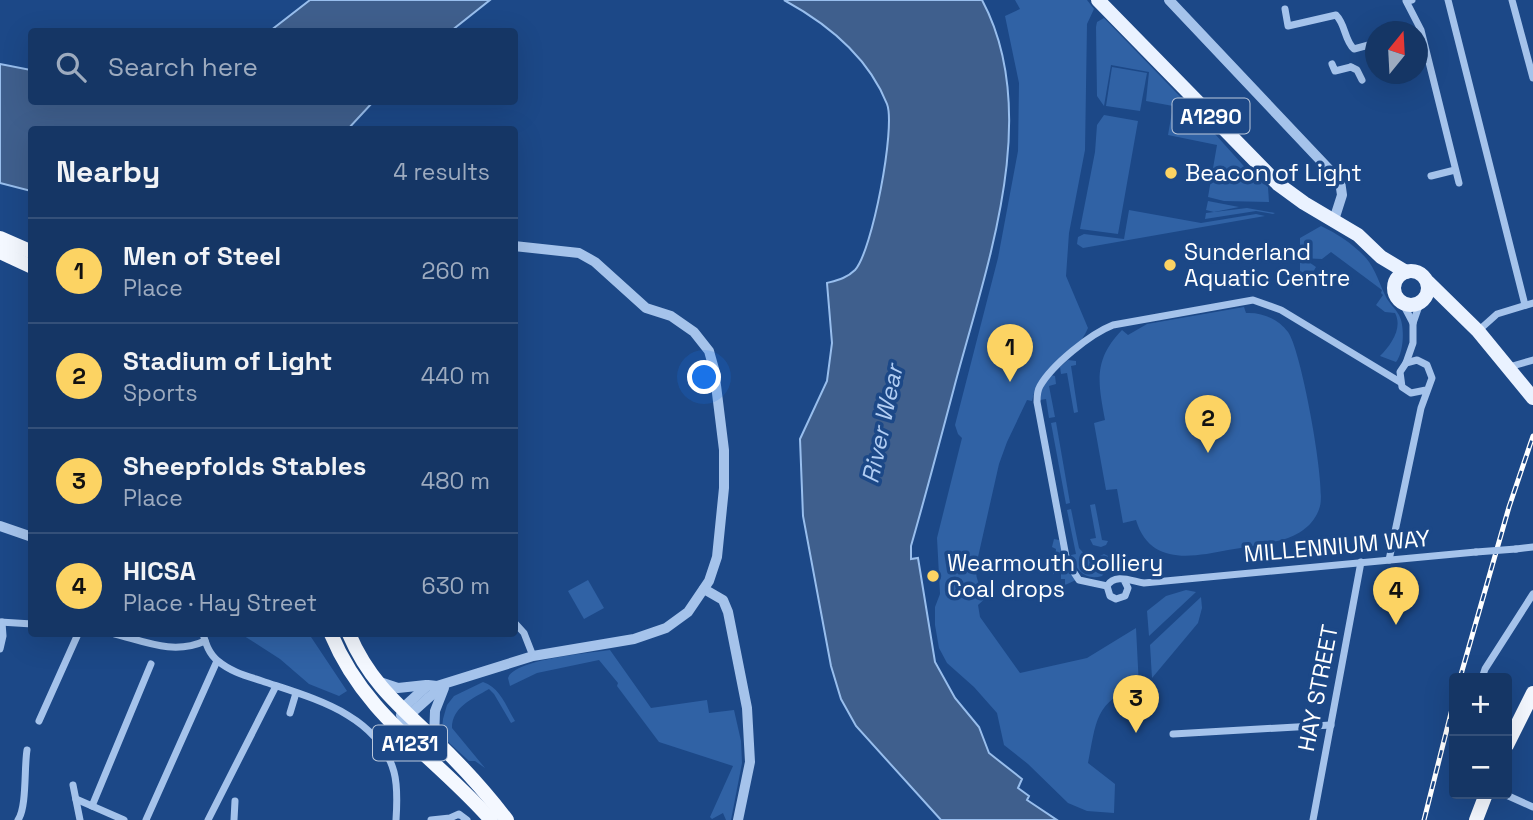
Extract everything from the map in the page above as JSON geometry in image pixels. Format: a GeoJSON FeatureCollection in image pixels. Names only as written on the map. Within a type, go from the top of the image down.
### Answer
{"type":"FeatureCollection","features":[{"type":"Feature","properties":{"kind":"highway"},"geometry":{"type":"LineString","coordinates":[[0,238],[28,250]]}},
{"type":"Feature","properties":{"kind":"highway"},"geometry":{"type":"LineString","coordinates":[[0,252],[28,265]]}},
{"type":"Feature","properties":{"kind":"highway","name":"A1231"},"geometry":{"type":"LineString","coordinates":[[332,637],[341,656],[370,701],[491,820]]}},
{"type":"Feature","properties":{"kind":"highway","name":"A1231"},"geometry":{"type":"LineString","coordinates":[[350,637],[358,656],[374,680],[404,715],[434,740],[485,791],[507,820]]}},
{"type":"Feature","properties":{"kind":"highway"},"geometry":{"type":"LineString","coordinates":[[1512,724],[1529,707],[1533,693]]}},
{"type":"Feature","properties":{"kind":"highway"},"geometry":{"type":"LineString","coordinates":[[1478,819],[1484,799]]}},
{"type":"Feature","properties":{"kind":"main road","name":"A1290"},"geometry":{"type":"LineString","coordinates":[[1098,0],[1279,184],[1304,203],[1357,235],[1381,257],[1406,272]]}},
{"type":"Feature","properties":{"kind":"main road","name":"A1290"},"geometry":{"type":"LineString","coordinates":[[1381,257],[1394,288]]}},
{"type":"Feature","properties":{"kind":"main road"},"geometry":{"type":"LineString","coordinates":[[1451,304],[1404,304],[1396,298],[1394,288],[1397,278],[1406,272],[1421,274],[1428,282],[1451,304],[1478,331],[1533,398]]}},
{"type":"Feature","properties":{"kind":"main road"},"geometry":{"type":"LineString","coordinates":[[1422,302],[1428,292],[1428,282]]}},
{"type":"Feature","properties":{"kind":"street"},"geometry":{"type":"LineString","coordinates":[[1170,0],[1340,181],[1342,195],[1334,220]]}},
{"type":"Feature","properties":{"kind":"street"},"geometry":{"type":"LineString","coordinates":[[1448,0],[1529,304],[1497,313],[1478,331]]}},
{"type":"Feature","properties":{"kind":"street"},"geometry":{"type":"LineString","coordinates":[[1512,0],[1533,78]]}},
{"type":"Feature","properties":{"kind":"street"},"geometry":{"type":"LineString","coordinates":[[1409,1],[1416,21]]}},
{"type":"Feature","properties":{"kind":"street"},"geometry":{"type":"LineString","coordinates":[[1285,9],[1288,26],[1336,15],[1342,21],[1350,45],[1354,49]]}},
{"type":"Feature","properties":{"kind":"street"},"geometry":{"type":"LineString","coordinates":[[1354,49],[1365,46]]}},
{"type":"Feature","properties":{"kind":"street"},"geometry":{"type":"LineString","coordinates":[[1350,67],[1354,49]]}},
{"type":"Feature","properties":{"kind":"street"},"geometry":{"type":"LineString","coordinates":[[1332,64],[1335,71],[1350,67],[1357,70],[1362,80]]}},
{"type":"Feature","properties":{"kind":"street"},"geometry":{"type":"LineString","coordinates":[[1428,66],[1459,183]]}},
{"type":"Feature","properties":{"kind":"street"},"geometry":{"type":"LineString","coordinates":[[1432,176],[1455,170]]}},
{"type":"Feature","properties":{"kind":"street"},"geometry":{"type":"LineString","coordinates":[[374,680],[398,688],[437,684],[533,656],[651,635],[688,612],[713,571],[717,557],[724,488],[724,450],[714,369],[709,351],[694,332],[671,316],[646,308],[595,262],[579,253],[518,246]]}},
{"type":"Feature","properties":{"kind":"street"},"geometry":{"type":"LineString","coordinates":[[1107,586],[1079,580],[1067,562],[1037,402],[1038,389],[1047,376],[1101,330],[1113,325],[1252,300],[1280,310],[1387,372],[1411,393],[1421,408]]}},
{"type":"Feature","properties":{"kind":"street"},"geometry":{"type":"LineString","coordinates":[[1400,382],[1400,372],[1413,343],[1413,323],[1422,302]]}},
{"type":"Feature","properties":{"kind":"street"},"geometry":{"type":"LineString","coordinates":[[1404,304],[1413,323]]}},
{"type":"Feature","properties":{"kind":"street"},"geometry":{"type":"LineString","coordinates":[[1390,560],[1421,408],[1432,374],[1413,343]]}},
{"type":"Feature","properties":{"kind":"street"},"geometry":{"type":"LineString","coordinates":[[1406,363],[1417,360],[1423,362]]}},
{"type":"Feature","properties":{"kind":"street"},"geometry":{"type":"LineString","coordinates":[[1509,367],[1533,360]]}},
{"type":"Feature","properties":{"kind":"street"},"geometry":{"type":"LineString","coordinates":[[1387,372],[1400,372]]}},
{"type":"Feature","properties":{"kind":"street"},"geometry":{"type":"LineString","coordinates":[[1411,393],[1426,390]]}},
{"type":"Feature","properties":{"kind":"street"},"geometry":{"type":"LineString","coordinates":[[0,526],[28,536]]}},
{"type":"Feature","properties":{"kind":"street","name":"MILLENNIUM WAY"},"geometry":{"type":"LineString","coordinates":[[1124,580],[1144,583],[1533,547]]}},
{"type":"Feature","properties":{"kind":"street","name":"HAY STREET"},"geometry":{"type":"LineString","coordinates":[[1313,820],[1361,562]]}},
{"type":"Feature","properties":{"kind":"street"},"geometry":{"type":"LineString","coordinates":[[1113,579],[1124,580],[1128,591],[1125,596],[1116,599],[1108,593],[1107,586],[1113,579]]}},
{"type":"Feature","properties":{"kind":"street","name":"MILLENNIUM WAY"},"geometry":{"type":"LineString","coordinates":[[1128,591],[1144,583]]}},
{"type":"Feature","properties":{"kind":"street"},"geometry":{"type":"LineString","coordinates":[[704,589],[723,600],[728,611],[747,708],[750,762],[738,820]]}},
{"type":"Feature","properties":{"kind":"street"},"geometry":{"type":"LineString","coordinates":[[1484,673],[1533,594]]}},
{"type":"Feature","properties":{"kind":"street"},"geometry":{"type":"LineString","coordinates":[[0,649],[3,636],[1,622],[28,624]]}},
{"type":"Feature","properties":{"kind":"street"},"geometry":{"type":"LineString","coordinates":[[518,626],[524,633],[533,656]]}},
{"type":"Feature","properties":{"kind":"street"},"geometry":{"type":"LineString","coordinates":[[39,720],[77,637]]}},
{"type":"Feature","properties":{"kind":"street"},"geometry":{"type":"LineString","coordinates":[[126,637],[168,649],[192,647],[204,637],[217,661],[233,671],[325,703],[355,719],[380,745],[390,760],[395,775],[396,820]]}},
{"type":"Feature","properties":{"kind":"street"},"geometry":{"type":"LineString","coordinates":[[326,637],[331,648],[341,656]]}},
{"type":"Feature","properties":{"kind":"street"},"geometry":{"type":"LineString","coordinates":[[146,820],[217,661]]}},
{"type":"Feature","properties":{"kind":"street"},"geometry":{"type":"LineString","coordinates":[[92,806],[151,664]]}},
{"type":"Feature","properties":{"kind":"street"},"geometry":{"type":"LineString","coordinates":[[384,716],[404,715],[437,684]]}},
{"type":"Feature","properties":{"kind":"street"},"geometry":{"type":"LineString","coordinates":[[434,740],[437,684]]}},
{"type":"Feature","properties":{"kind":"street"},"geometry":{"type":"LineString","coordinates":[[208,820],[276,686]]}},
{"type":"Feature","properties":{"kind":"street"},"geometry":{"type":"LineString","coordinates":[[290,713],[296,693]]}},
{"type":"Feature","properties":{"kind":"street"},"geometry":{"type":"LineString","coordinates":[[404,715],[407,728],[472,792],[477,806]]}},
{"type":"Feature","properties":{"kind":"street"},"geometry":{"type":"LineString","coordinates":[[1173,734],[1331,725]]}},
{"type":"Feature","properties":{"kind":"street"},"geometry":{"type":"LineString","coordinates":[[18,820],[24,809],[27,750]]}},
{"type":"Feature","properties":{"kind":"street"},"geometry":{"type":"LineString","coordinates":[[74,785],[80,820]]}},
{"type":"Feature","properties":{"kind":"street"},"geometry":{"type":"LineString","coordinates":[[1512,798],[1533,807]]}},
{"type":"Feature","properties":{"kind":"street"},"geometry":{"type":"LineString","coordinates":[[76,799],[124,820]]}},
{"type":"Feature","properties":{"kind":"street"},"geometry":{"type":"LineString","coordinates":[[234,820],[235,801]]}},
{"type":"Feature","properties":{"kind":"street"},"geometry":{"type":"LineString","coordinates":[[430,820],[464,818]]}},
{"type":"Feature","properties":{"kind":"shaded area"},"geometry":{"type":"Polygon","coordinates":[[[1015,0],[1087,0],[1094,9],[1087,24],[1085,150],[1069,233],[1066,276],[1088,328],[1075,347],[1042,378],[1032,401],[1027,400],[1007,442],[999,464],[976,566],[978,582],[989,595],[978,605],[980,617],[1020,673],[1087,658],[1136,628],[1139,687],[1114,698],[1100,714],[1088,763],[1115,784],[1114,813],[1087,811],[1068,803],[1004,745],[997,713],[974,687],[947,663],[939,648],[935,625],[935,607],[940,594],[937,538],[962,438],[955,425],[998,258],[1018,151],[1019,83],[1005,16],[1020,9],[1015,0]]]}},
{"type":"Feature","properties":{"kind":"shaded area"},"geometry":{"type":"Polygon","coordinates":[[[1104,18],[1251,174],[1268,187],[1269,202],[1224,201],[1208,197],[1217,145],[1168,135],[1173,106],[1146,101],[1149,72],[1111,65],[1104,106],[1097,96],[1096,27],[1097,22],[1104,18]]]}},
{"type":"Feature","properties":{"kind":"shaded area"},"geometry":{"type":"Polygon","coordinates":[[[1112,67],[1147,73],[1140,111],[1106,106],[1112,67]]]}},
{"type":"Feature","properties":{"kind":"shaded area"},"geometry":{"type":"Polygon","coordinates":[[[1104,115],[1138,121],[1118,234],[1080,229],[1095,152],[1097,125],[1104,115]]]}},
{"type":"Feature","properties":{"kind":"shaded area"},"geometry":{"type":"Polygon","coordinates":[[[1208,201],[1239,207],[1214,212],[1206,210],[1208,201]]]}},
{"type":"Feature","properties":{"kind":"shaded area"},"geometry":{"type":"Polygon","coordinates":[[[1247,208],[1275,213],[1256,211],[1205,219],[1206,213],[1247,208]]]}},
{"type":"Feature","properties":{"kind":"shaded area"},"geometry":{"type":"Polygon","coordinates":[[[1129,210],[1201,223],[1256,214],[1265,216],[1083,248],[1077,244],[1078,237],[1084,234],[1124,239],[1129,210]]]}},
{"type":"Feature","properties":{"kind":"shaded area"},"geometry":{"type":"Polygon","coordinates":[[[1321,226],[1345,240],[1366,258],[1387,299],[1399,315],[1403,339],[1396,362],[1380,356],[1392,342],[1398,324],[1395,313],[1385,312],[1376,305],[1383,295],[1382,290],[1331,252],[1322,259],[1300,258],[1300,238],[1321,226]]]}},
{"type":"Feature","properties":{"kind":"shaded area"},"geometry":{"type":"Polygon","coordinates":[[[1300,260],[1306,260],[1316,267],[1313,272],[1308,272],[1307,281],[1300,277],[1300,260]]]}},
{"type":"Feature","properties":{"kind":"shaded area"},"geometry":{"type":"Polygon","coordinates":[[[1244,307],[1246,313],[1264,315],[1275,320],[1288,332],[1293,343],[1316,446],[1321,493],[1318,513],[1306,528],[1282,540],[1200,555],[1162,552],[1142,535],[1136,520],[1123,523],[1117,489],[1106,490],[1094,423],[1105,420],[1100,383],[1102,362],[1106,351],[1122,330],[1128,335],[1147,324],[1244,307]]]}},
{"type":"Feature","properties":{"kind":"shaded area"},"geometry":{"type":"Polygon","coordinates":[[[1068,360],[1076,361],[1076,365],[1071,366],[1078,412],[1074,413],[1067,373],[1061,374],[1060,367],[1068,360]]]}},
{"type":"Feature","properties":{"kind":"shaded area"},"geometry":{"type":"Polygon","coordinates":[[[1051,375],[1055,376],[1056,384],[1049,386],[1055,417],[1049,418],[1046,399],[1040,400],[1041,387],[1051,375]]]}},
{"type":"Feature","properties":{"kind":"shaded area"},"geometry":{"type":"Polygon","coordinates":[[[1056,422],[1070,503],[1066,504],[1051,423],[1056,422]]]}},
{"type":"Feature","properties":{"kind":"shaded area"},"geometry":{"type":"Polygon","coordinates":[[[1095,504],[1102,540],[1108,541],[1101,547],[1093,545],[1090,539],[1096,538],[1090,505],[1095,504]]]}},
{"type":"Feature","properties":{"kind":"shaded area"},"geometry":{"type":"Polygon","coordinates":[[[1071,509],[1079,548],[1087,557],[1100,560],[1100,556],[1104,554],[1108,556],[1104,568],[1106,571],[1102,576],[1086,576],[1078,570],[1073,560],[1071,555],[1076,554],[1067,510],[1071,509]]]}},
{"type":"Feature","properties":{"kind":"shaded area"},"geometry":{"type":"Polygon","coordinates":[[[1054,539],[1059,540],[1067,570],[1076,580],[1065,585],[1061,573],[1053,574],[1056,549],[1052,547],[1054,539]]]}},
{"type":"Feature","properties":{"kind":"shaded area"},"geometry":{"type":"Polygon","coordinates":[[[588,580],[604,608],[584,619],[568,591],[588,580]]]}},
{"type":"Feature","properties":{"kind":"shaded area"},"geometry":{"type":"Polygon","coordinates":[[[1186,590],[1196,592],[1149,636],[1147,611],[1166,596],[1186,590]]]}},
{"type":"Feature","properties":{"kind":"shaded area"},"geometry":{"type":"Polygon","coordinates":[[[1201,597],[1202,608],[1198,623],[1152,678],[1150,645],[1201,597]]]}},
{"type":"Feature","properties":{"kind":"shaded area"},"geometry":{"type":"Polygon","coordinates":[[[246,637],[311,637],[347,691],[339,696],[309,684],[280,659],[246,637]]]}},
{"type":"Feature","properties":{"kind":"shaded area"},"geometry":{"type":"Polygon","coordinates":[[[610,650],[651,708],[707,700],[709,713],[734,710],[741,741],[742,763],[731,820],[726,820],[723,813],[712,819],[710,817],[733,766],[659,742],[599,660],[537,673],[510,686],[508,678],[524,666],[554,658],[610,650]]]}},
{"type":"Feature","properties":{"kind":"shaded area"},"geometry":{"type":"Polygon","coordinates":[[[483,682],[494,688],[515,721],[511,723],[489,689],[459,709],[452,728],[485,768],[475,761],[469,761],[445,739],[442,729],[447,705],[454,696],[483,682]]]}},
{"type":"Feature","properties":{"kind":"water"},"geometry":{"type":"Polygon","coordinates":[[[310,0],[490,0],[455,28],[274,28],[310,0]]]}},
{"type":"Feature","properties":{"kind":"water","name":"River Wear"},"geometry":{"type":"Polygon","coordinates":[[[784,0],[982,0],[1000,45],[1008,93],[1009,142],[1003,193],[980,294],[911,546],[911,559],[918,558],[935,662],[955,698],[979,727],[989,753],[1022,779],[1018,788],[1029,796],[1027,800],[1057,820],[941,820],[856,726],[841,699],[831,666],[803,516],[800,439],[827,381],[832,343],[827,283],[849,275],[862,259],[881,189],[889,117],[887,104],[879,87],[858,56],[831,31],[784,0]]]}},
{"type":"Feature","properties":{"kind":"water"},"geometry":{"type":"Polygon","coordinates":[[[0,64],[28,69],[28,105],[370,105],[351,126],[28,126],[28,190],[0,183],[0,64]]]}},
{"type":"Feature","properties":{"kind":"railway"},"geometry":{"type":"LineString","coordinates":[[1461,673],[1509,507],[1533,436]]}},
{"type":"Feature","properties":{"kind":"railway"},"geometry":{"type":"LineString","coordinates":[[1424,820],[1449,721]]}},
{"type":"Feature","properties":{"kind":"place","name":"Beacon of Light"},"geometry":{"type":"Point","coordinates":[1171,173]}},
{"type":"Feature","properties":{"kind":"place","name":"Sunderland Aquatic Centre"},"geometry":{"type":"Point","coordinates":[1170,265]}},
{"type":"Feature","properties":{"kind":"place","name":"Men of Steel"},"geometry":{"type":"Point","coordinates":[1010,382]}},
{"type":"Feature","properties":{"kind":"place","name":"Stadium of Light"},"geometry":{"type":"Point","coordinates":[1208,453]}},
{"type":"Feature","properties":{"kind":"place","name":"Wearmouth Colliery Coal drops"},"geometry":{"type":"Point","coordinates":[933,576]}},
{"type":"Feature","properties":{"kind":"place","name":"HICSA"},"geometry":{"type":"Point","coordinates":[1396,625]}},
{"type":"Feature","properties":{"kind":"place","name":"Sheepfolds Stables"},"geometry":{"type":"Point","coordinates":[1136,733]}}]}
